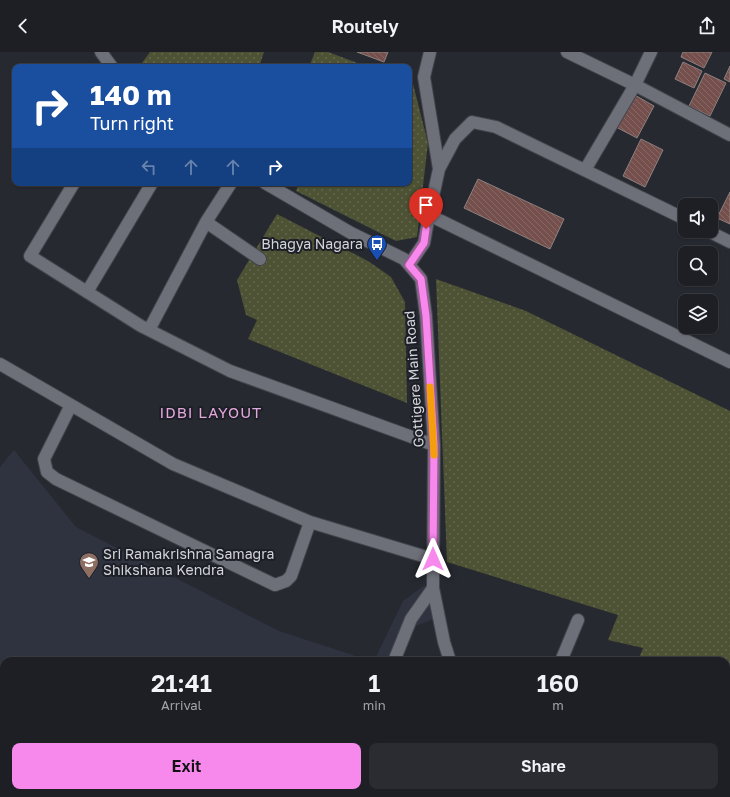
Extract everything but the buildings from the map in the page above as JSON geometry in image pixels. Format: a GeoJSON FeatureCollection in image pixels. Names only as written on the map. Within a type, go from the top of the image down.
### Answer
{"type":"FeatureCollection","features":[{"type":"Feature","properties":{"kind":"street"},"geometry":{"type":"LineString","coordinates":[[101,52],[110,64]]}},
{"type":"Feature","properties":{"kind":"street"},"geometry":{"type":"LineString","coordinates":[[430,52],[424,76],[439,169]]}},
{"type":"Feature","properties":{"kind":"street"},"geometry":{"type":"LineString","coordinates":[[567,52],[635,85],[730,135]]}},
{"type":"Feature","properties":{"kind":"street"},"geometry":{"type":"LineString","coordinates":[[585,170],[635,85],[651,52]]}},
{"type":"Feature","properties":{"kind":"street"},"geometry":{"type":"LineString","coordinates":[[409,265],[424,243],[439,169],[455,139],[472,122],[496,127],[678,216]]}},
{"type":"Feature","properties":{"kind":"street"},"geometry":{"type":"LineString","coordinates":[[72,186],[30,256],[149,330],[230,371],[434,445]]}},
{"type":"Feature","properties":{"kind":"street"},"geometry":{"type":"LineString","coordinates":[[87,292],[150,186]]}},
{"type":"Feature","properties":{"kind":"street"},"geometry":{"type":"LineString","coordinates":[[149,330],[206,222],[229,186]]}},
{"type":"Feature","properties":{"kind":"street","name":"Gottigere Main Road"},"geometry":{"type":"LineString","coordinates":[[270,186],[351,233],[404,259],[421,279],[426,316],[434,445],[433,588],[444,642],[449,657]]}},
{"type":"Feature","properties":{"kind":"street"},"geometry":{"type":"LineString","coordinates":[[429,215],[730,362]]}},
{"type":"Feature","properties":{"kind":"street"},"geometry":{"type":"LineString","coordinates":[[206,222],[260,259]]}},
{"type":"Feature","properties":{"kind":"street"},"geometry":{"type":"LineString","coordinates":[[718,236],[730,242]]}},
{"type":"Feature","properties":{"kind":"street"},"geometry":{"type":"LineString","coordinates":[[0,364],[173,464],[310,522],[433,559]]}},
{"type":"Feature","properties":{"kind":"street"},"geometry":{"type":"LineString","coordinates":[[71,405],[44,459],[48,472],[56,479],[275,585],[291,576],[310,522]]}},
{"type":"Feature","properties":{"kind":"street"},"geometry":{"type":"LineString","coordinates":[[396,657],[411,619],[433,588]]}},
{"type":"Feature","properties":{"kind":"street"},"geometry":{"type":"LineString","coordinates":[[563,657],[578,620]]}},
{"type":"Feature","properties":{"kind":"shaded area","name":"Sri Ramakrishna Samagra Shikshana Kendra"},"geometry":{"type":"Polygon","coordinates":[[[14,450],[76,527],[279,631],[359,657],[0,657],[0,467],[14,450]]]}},
{"type":"Feature","properties":{"kind":"shaded area"},"geometry":{"type":"Polygon","coordinates":[[[425,585],[433,619],[416,626],[401,657],[376,657],[403,601],[425,585]]]}},
{"type":"Feature","properties":{"kind":"green space"},"geometry":{"type":"Polygon","coordinates":[[[150,52],[264,52],[260,64],[141,64],[150,52]]]}},
{"type":"Feature","properties":{"kind":"green space"},"geometry":{"type":"Polygon","coordinates":[[[315,52],[328,52],[360,64],[310,64],[315,52]]]}},
{"type":"Feature","properties":{"kind":"green space"},"geometry":{"type":"Polygon","coordinates":[[[413,84],[428,143],[417,237],[396,241],[296,191],[298,186],[412,186],[413,84]]]}},
{"type":"Feature","properties":{"kind":"green space"},"geometry":{"type":"Polygon","coordinates":[[[277,214],[368,261],[391,277],[405,302],[407,403],[248,339],[257,320],[246,315],[237,280],[277,214]]]}},
{"type":"Feature","properties":{"kind":"green space"},"geometry":{"type":"Polygon","coordinates":[[[436,279],[526,311],[730,411],[730,657],[640,657],[643,648],[608,640],[618,615],[447,562],[436,279]]]}},
{"type":"Feature","properties":{"kind":"slow traffic"},"geometry":{"type":"LineString","coordinates":[[430,387],[434,455]]}},
{"type":"Feature","properties":{"kind":"place","name":"Bhagya Nagara"},"geometry":{"type":"Point","coordinates":[377,261]}},
{"type":"Feature","properties":{"kind":"place","name":"Sri Ramakrishna Samagra Shikshana Kendra"},"geometry":{"type":"Point","coordinates":[89,579]}},
{"type":"Feature","properties":{"kind":"district","name":"IDBI LAYOUT"},"geometry":{"type":"Point","coordinates":[211,413]}},
{"type":"Feature","properties":{"kind":"route"},"geometry":{"type":"LineString","coordinates":[[426,229],[424,243],[409,265],[421,279],[426,316],[434,445],[433,559]]}}]}
